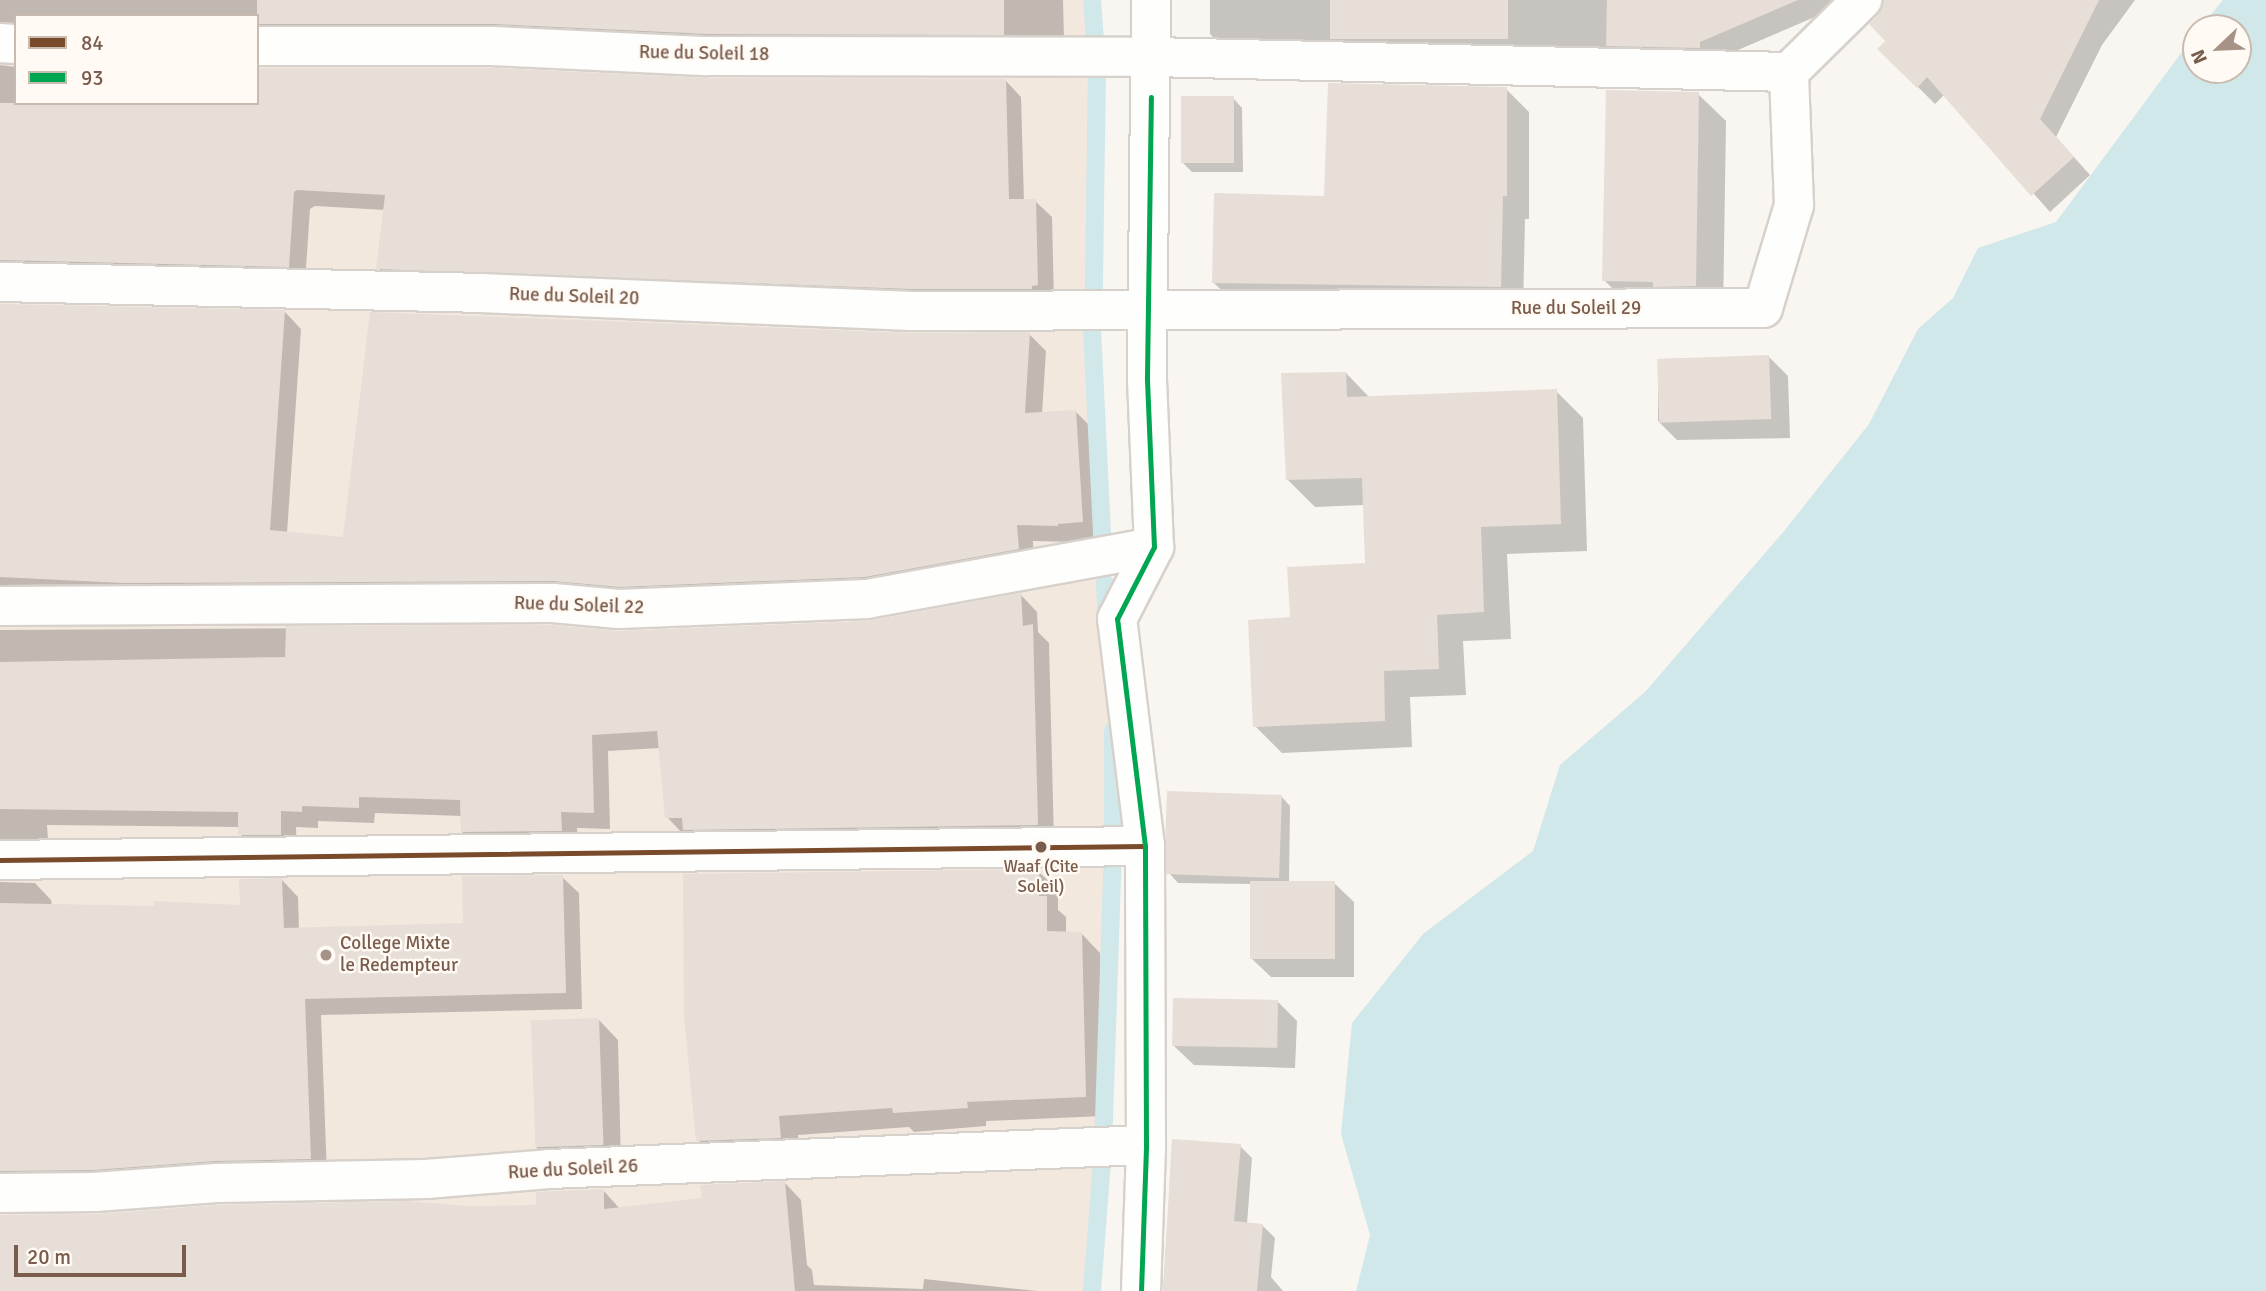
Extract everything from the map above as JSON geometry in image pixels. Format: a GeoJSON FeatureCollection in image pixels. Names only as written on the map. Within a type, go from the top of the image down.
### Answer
{"type":"FeatureCollection","features":[{"type":"Feature","properties":{"kind":"street"},"geometry":{"type":"LineString","coordinates":[[1141,1291],[1146,1145],[1145,846],[1117,619],[1154,547],[1147,377],[1151,0]]}},
{"type":"Feature","properties":{"kind":"street"},"geometry":{"type":"LineString","coordinates":[[1152,57],[1789,72],[1862,0]]}},
{"type":"Feature","properties":{"kind":"street","name":"Rue du Soleil 18"},"geometry":{"type":"LineString","coordinates":[[259,46],[492,46],[721,56],[1152,57]]}},
{"type":"Feature","properties":{"kind":"street","name":"Rue du Soleil 29"},"geometry":{"type":"LineString","coordinates":[[1147,309],[1763,309],[1794,205],[1789,72]]}},
{"type":"Feature","properties":{"kind":"street","name":"Rue du Soleil 20"},"geometry":{"type":"LineString","coordinates":[[0,282],[481,293],[911,311],[1147,309]]}},
{"type":"Feature","properties":{"kind":"street","name":"Rue du Soleil 22"},"geometry":{"type":"LineString","coordinates":[[0,606],[553,603],[619,609],[853,599],[1154,547]]}},
{"type":"Feature","properties":{"kind":"street"},"geometry":{"type":"LineString","coordinates":[[0,860],[1145,846]]}},
{"type":"Feature","properties":{"kind":"street","name":"Rue du Soleil 26"},"geometry":{"type":"LineString","coordinates":[[0,1193],[95,1192],[217,1183],[425,1179],[549,1169],[1146,1145]]}},
{"type":"Feature","properties":{"kind":"shaded area"},"geometry":{"type":"Polygon","coordinates":[[[0,0],[1090,0],[1106,677],[1116,862],[1094,1291],[0,1291],[0,0]]]}},
{"type":"Feature","properties":{"kind":"water"},"geometry":{"type":"Polygon","coordinates":[[[2223,0],[2266,0],[2266,1291],[1356,1291],[1370,1235],[1341,1134],[1352,1023],[1423,934],[1533,851],[1560,765],[1645,692],[1784,531],[1869,424],[1918,329],[1953,298],[1978,248],[2056,222],[2182,52],[2182,84],[2252,84],[2252,14],[2212,14],[2223,0]]]}},
{"type":"Feature","properties":{"kind":"building"},"geometry":{"type":"Polygon","coordinates":[[[257,0],[1004,0],[1004,35],[709,34],[493,24],[259,24],[257,0]]]}},
{"type":"Feature","properties":{"kind":"building"},"geometry":{"type":"Polygon","coordinates":[[[1330,0],[1508,0],[1508,39],[1330,39],[1330,0]]]}},
{"type":"Feature","properties":{"kind":"building"},"geometry":{"type":"Polygon","coordinates":[[[1607,0],[1798,0],[1700,42],[1700,48],[1606,46],[1607,0]]]}},
{"type":"Feature","properties":{"kind":"building"},"geometry":{"type":"Polygon","coordinates":[[[1883,0],[2099,0],[2040,119],[2074,157],[2031,196],[1927,77],[1917,88],[1877,49],[1885,41],[1869,24],[1878,15],[1883,0]]]}},
{"type":"Feature","properties":{"kind":"building"},"geometry":{"type":"Polygon","coordinates":[[[259,68],[491,68],[708,78],[1006,79],[1009,199],[1036,199],[1038,285],[1032,286],[1032,289],[911,289],[376,269],[385,195],[297,190],[294,192],[289,267],[0,260],[0,103],[259,105],[259,68]]]}},
{"type":"Feature","properties":{"kind":"building"},"geometry":{"type":"Polygon","coordinates":[[[1328,83],[1507,87],[1507,196],[1503,196],[1501,287],[1212,283],[1214,193],[1324,196],[1328,83]]]}},
{"type":"Feature","properties":{"kind":"building"},"geometry":{"type":"Polygon","coordinates":[[[1606,90],[1699,92],[1696,286],[1653,287],[1653,282],[1602,281],[1606,90]]]}},
{"type":"Feature","properties":{"kind":"building"},"geometry":{"type":"Polygon","coordinates":[[[1181,96],[1234,96],[1234,163],[1181,163],[1181,96]]]}},
{"type":"Feature","properties":{"kind":"building"},"geometry":{"type":"Polygon","coordinates":[[[0,304],[285,310],[270,530],[343,537],[370,312],[910,333],[1030,332],[1025,413],[1076,410],[1083,522],[1058,526],[1017,525],[1019,549],[865,577],[620,587],[553,581],[123,583],[0,577],[0,304]]]}},
{"type":"Feature","properties":{"kind":"building"},"geometry":{"type":"Polygon","coordinates":[[[1769,355],[1771,419],[1659,423],[1657,359],[1769,355]]]}},
{"type":"Feature","properties":{"kind":"building"},"geometry":{"type":"Polygon","coordinates":[[[1346,372],[1347,397],[1557,389],[1561,524],[1481,527],[1484,612],[1437,615],[1439,669],[1384,671],[1385,721],[1253,727],[1248,620],[1290,617],[1287,567],[1365,563],[1362,478],[1286,480],[1281,373],[1346,372]]]}},
{"type":"Feature","properties":{"kind":"building"},"geometry":{"type":"Polygon","coordinates":[[[1021,593],[1023,626],[1033,624],[1038,825],[683,830],[682,818],[665,818],[657,731],[592,735],[594,813],[561,812],[562,831],[461,832],[460,800],[359,797],[359,808],[302,806],[302,812],[281,811],[281,835],[238,835],[238,812],[0,809],[0,662],[285,657],[286,626],[552,625],[620,631],[868,621],[1021,593]]]}},
{"type":"Feature","properties":{"kind":"building"},"geometry":{"type":"Polygon","coordinates":[[[1167,791],[1282,795],[1279,878],[1164,874],[1167,791]]]}},
{"type":"Feature","properties":{"kind":"building"},"geometry":{"type":"Polygon","coordinates":[[[1039,869],[1039,896],[1047,896],[1047,931],[1082,932],[1086,1097],[967,1102],[968,1108],[893,1113],[892,1108],[779,1116],[781,1138],[696,1141],[684,1015],[683,874],[1039,869]]]}},
{"type":"Feature","properties":{"kind":"building"},"geometry":{"type":"Polygon","coordinates":[[[563,875],[566,993],[305,999],[311,1159],[215,1161],[94,1170],[0,1171],[0,903],[154,906],[154,901],[240,905],[239,879],[282,878],[284,928],[463,923],[462,876],[563,875]]]}},
{"type":"Feature","properties":{"kind":"building"},"geometry":{"type":"Polygon","coordinates":[[[1250,881],[1335,881],[1335,959],[1250,959],[1250,881]]]}},
{"type":"Feature","properties":{"kind":"building"},"geometry":{"type":"Polygon","coordinates":[[[1173,998],[1278,1000],[1277,1048],[1172,1046],[1173,998]]]}},
{"type":"Feature","properties":{"kind":"building"},"geometry":{"type":"Polygon","coordinates":[[[599,1018],[603,1145],[535,1147],[531,1020],[599,1018]]]}},
{"type":"Feature","properties":{"kind":"building"},"geometry":{"type":"Polygon","coordinates":[[[1172,1139],[1241,1144],[1234,1221],[1263,1224],[1257,1291],[1163,1291],[1172,1139]]]}},
{"type":"Feature","properties":{"kind":"building"},"geometry":{"type":"Polygon","coordinates":[[[785,1181],[795,1291],[0,1291],[0,1215],[97,1214],[218,1205],[405,1201],[467,1206],[536,1205],[536,1192],[604,1189],[604,1209],[702,1198],[700,1185],[785,1181]]]}},
{"type":"Feature","properties":{"kind":"waterway"},"geometry":{"type":"LineString","coordinates":[[1092,0],[1097,66],[1094,289],[1091,308],[1103,557]]}},
{"type":"Feature","properties":{"kind":"waterway"},"geometry":{"type":"LineString","coordinates":[[1105,583],[1107,619]]}},
{"type":"Feature","properties":{"kind":"waterway"},"geometry":{"type":"LineString","coordinates":[[1113,731],[1113,822]]}},
{"type":"Feature","properties":{"kind":"waterway"},"geometry":{"type":"LineString","coordinates":[[1092,1291],[1103,1149],[1113,853]]}},
{"type":"Feature","properties":{"kind":"transit line","name":"93"},"geometry":{"type":"LineString","coordinates":[[1141,1291],[1146,1145],[1145,846],[1117,619],[1154,547],[1147,377],[1151,97]]}},
{"type":"Feature","properties":{"kind":"transit line","name":"84"},"geometry":{"type":"LineString","coordinates":[[0,860],[1145,846]]}},
{"type":"Feature","properties":{"kind":"place","name":"Waaf (Cite Soleil)"},"geometry":{"type":"Point","coordinates":[1041,847]}},
{"type":"Feature","properties":{"kind":"place","name":"College Mixte le Redempteur"},"geometry":{"type":"Point","coordinates":[326,955]}}]}
